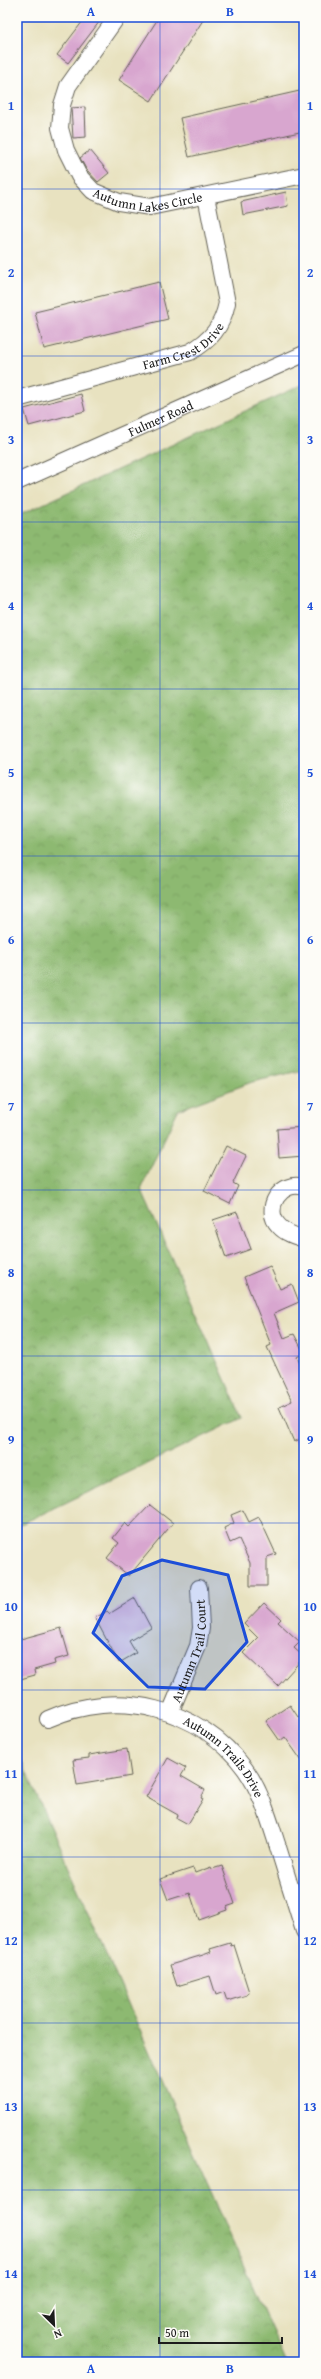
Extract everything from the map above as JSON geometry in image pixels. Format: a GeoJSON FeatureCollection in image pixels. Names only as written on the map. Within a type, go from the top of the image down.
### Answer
{"type":"FeatureCollection","features":[{"type":"Feature","properties":{"kind":"street","name":"Autumn Lakes Circle"},"geometry":{"type":"LineString","coordinates":[[116,17],[68,86],[62,105],[60,128],[66,150],[79,176],[93,191],[119,202],[150,207],[304,175]]}},
{"type":"Feature","properties":{"kind":"street","name":"Farm Crest Drive"},"geometry":{"type":"LineString","coordinates":[[17,399],[190,352],[206,342],[216,332],[224,318],[227,303],[206,196]]}},
{"type":"Feature","properties":{"kind":"street","name":"Fulmer Road"},"geometry":{"type":"LineString","coordinates":[[17,482],[304,354]]}},
{"type":"Feature","properties":{"kind":"street"},"geometry":{"type":"LineString","coordinates":[[304,1187],[292,1186],[283,1190],[274,1201],[272,1214],[280,1228],[304,1239]]}},
{"type":"Feature","properties":{"kind":"street","name":"Autumn Trail Court"},"geometry":{"type":"LineString","coordinates":[[170,1713],[198,1646],[201,1628],[199,1588]]}},
{"type":"Feature","properties":{"kind":"street","name":"Autumn Trails Drive"},"geometry":{"type":"LineString","coordinates":[[48,1719],[66,1711],[92,1705],[146,1706],[185,1718],[210,1733],[246,1770],[261,1798],[304,1930]]}},
{"type":"Feature","properties":{"kind":"highlighted area"},"geometry":{"type":"Polygon","coordinates":[[[162,1560],[228,1575],[247,1642],[205,1689],[148,1687],[93,1633],[122,1576],[162,1560]]]}},
{"type":"Feature","properties":{"kind":"green space"},"geometry":{"type":"Polygon","coordinates":[[[304,384],[304,1070],[252,1082],[178,1110],[141,1189],[242,1418],[17,1526],[17,516],[304,384]]]}},
{"type":"Feature","properties":{"kind":"green space"},"geometry":{"type":"Polygon","coordinates":[[[17,1751],[286,2362],[17,2362],[17,1751]]]}},
{"type":"Feature","properties":{"kind":"building"},"geometry":{"type":"Polygon","coordinates":[[[86,17],[103,17],[68,63],[57,55],[86,17]]]}},
{"type":"Feature","properties":{"kind":"building"},"geometry":{"type":"Polygon","coordinates":[[[159,17],[205,17],[151,101],[119,80],[159,17]]]}},
{"type":"Feature","properties":{"kind":"building"},"geometry":{"type":"Polygon","coordinates":[[[304,90],[304,131],[189,157],[180,118],[304,90]]]}},
{"type":"Feature","properties":{"kind":"building"},"geometry":{"type":"Polygon","coordinates":[[[85,107],[86,137],[73,138],[71,108],[85,107]]]}},
{"type":"Feature","properties":{"kind":"building"},"geometry":{"type":"Polygon","coordinates":[[[90,150],[109,173],[98,182],[86,169],[80,158],[90,150]]]}},
{"type":"Feature","properties":{"kind":"building"},"geometry":{"type":"Polygon","coordinates":[[[286,192],[288,206],[243,215],[241,202],[286,192]]]}},
{"type":"Feature","properties":{"kind":"building"},"geometry":{"type":"Polygon","coordinates":[[[159,282],[168,319],[44,349],[35,312],[159,282]]]}},
{"type":"Feature","properties":{"kind":"building"},"geometry":{"type":"Polygon","coordinates":[[[81,394],[85,411],[29,426],[24,409],[81,394]]]}},
{"type":"Feature","properties":{"kind":"building"},"geometry":{"type":"Polygon","coordinates":[[[304,1127],[304,1156],[279,1158],[277,1129],[304,1127]]]}},
{"type":"Feature","properties":{"kind":"building"},"geometry":{"type":"Polygon","coordinates":[[[226,1146],[246,1156],[233,1183],[238,1186],[230,1204],[204,1191],[226,1146]]]}},
{"type":"Feature","properties":{"kind":"building"},"geometry":{"type":"Polygon","coordinates":[[[237,1212],[251,1249],[226,1258],[213,1220],[237,1212]]]}},
{"type":"Feature","properties":{"kind":"building"},"geometry":{"type":"Polygon","coordinates":[[[270,1266],[280,1289],[292,1284],[299,1302],[274,1313],[284,1338],[294,1334],[304,1353],[297,1357],[304,1373],[304,1437],[294,1442],[279,1407],[292,1401],[267,1347],[271,1345],[244,1277],[270,1266]]]}},
{"type":"Feature","properties":{"kind":"building"},"geometry":{"type":"Polygon","coordinates":[[[150,1505],[173,1523],[129,1576],[107,1558],[119,1543],[113,1538],[125,1523],[129,1527],[150,1505]]]}},
{"type":"Feature","properties":{"kind":"building"},"geometry":{"type":"Polygon","coordinates":[[[243,1510],[249,1522],[259,1517],[276,1554],[267,1557],[267,1586],[250,1586],[250,1563],[239,1539],[230,1543],[224,1528],[234,1523],[231,1515],[243,1510]]]}},
{"type":"Feature","properties":{"kind":"building"},"geometry":{"type":"Polygon","coordinates":[[[135,1598],[151,1628],[129,1641],[136,1653],[119,1663],[95,1618],[107,1611],[109,1614],[135,1598]]]}},
{"type":"Feature","properties":{"kind":"building"},"geometry":{"type":"Polygon","coordinates":[[[264,1603],[281,1619],[278,1622],[300,1642],[294,1648],[304,1657],[278,1686],[243,1653],[258,1638],[244,1624],[264,1603]]]}},
{"type":"Feature","properties":{"kind":"building"},"geometry":{"type":"Polygon","coordinates":[[[61,1628],[69,1656],[54,1660],[55,1664],[34,1670],[35,1675],[17,1680],[17,1640],[61,1628]]]}},
{"type":"Feature","properties":{"kind":"building"},"geometry":{"type":"Polygon","coordinates":[[[290,1705],[298,1717],[304,1713],[304,1764],[285,1737],[280,1741],[266,1721],[290,1705]]]}},
{"type":"Feature","properties":{"kind":"building"},"geometry":{"type":"Polygon","coordinates":[[[127,1749],[131,1776],[77,1785],[73,1760],[89,1758],[89,1755],[127,1749]]]}},
{"type":"Feature","properties":{"kind":"building"},"geometry":{"type":"Polygon","coordinates":[[[168,1758],[186,1768],[181,1776],[205,1790],[201,1798],[203,1799],[188,1824],[177,1818],[178,1815],[146,1797],[168,1758]]]}},
{"type":"Feature","properties":{"kind":"building"},"geometry":{"type":"Polygon","coordinates":[[[222,1866],[235,1904],[226,1907],[227,1910],[199,1920],[190,1893],[168,1900],[160,1879],[193,1868],[195,1873],[211,1867],[212,1869],[222,1866]]]}},
{"type":"Feature","properties":{"kind":"building"},"geometry":{"type":"Polygon","coordinates":[[[230,1943],[231,1946],[234,1945],[249,1992],[247,1995],[227,2001],[224,1992],[216,1995],[210,1976],[177,1986],[170,1965],[203,1955],[211,1952],[210,1949],[230,1943]]]}}]}
